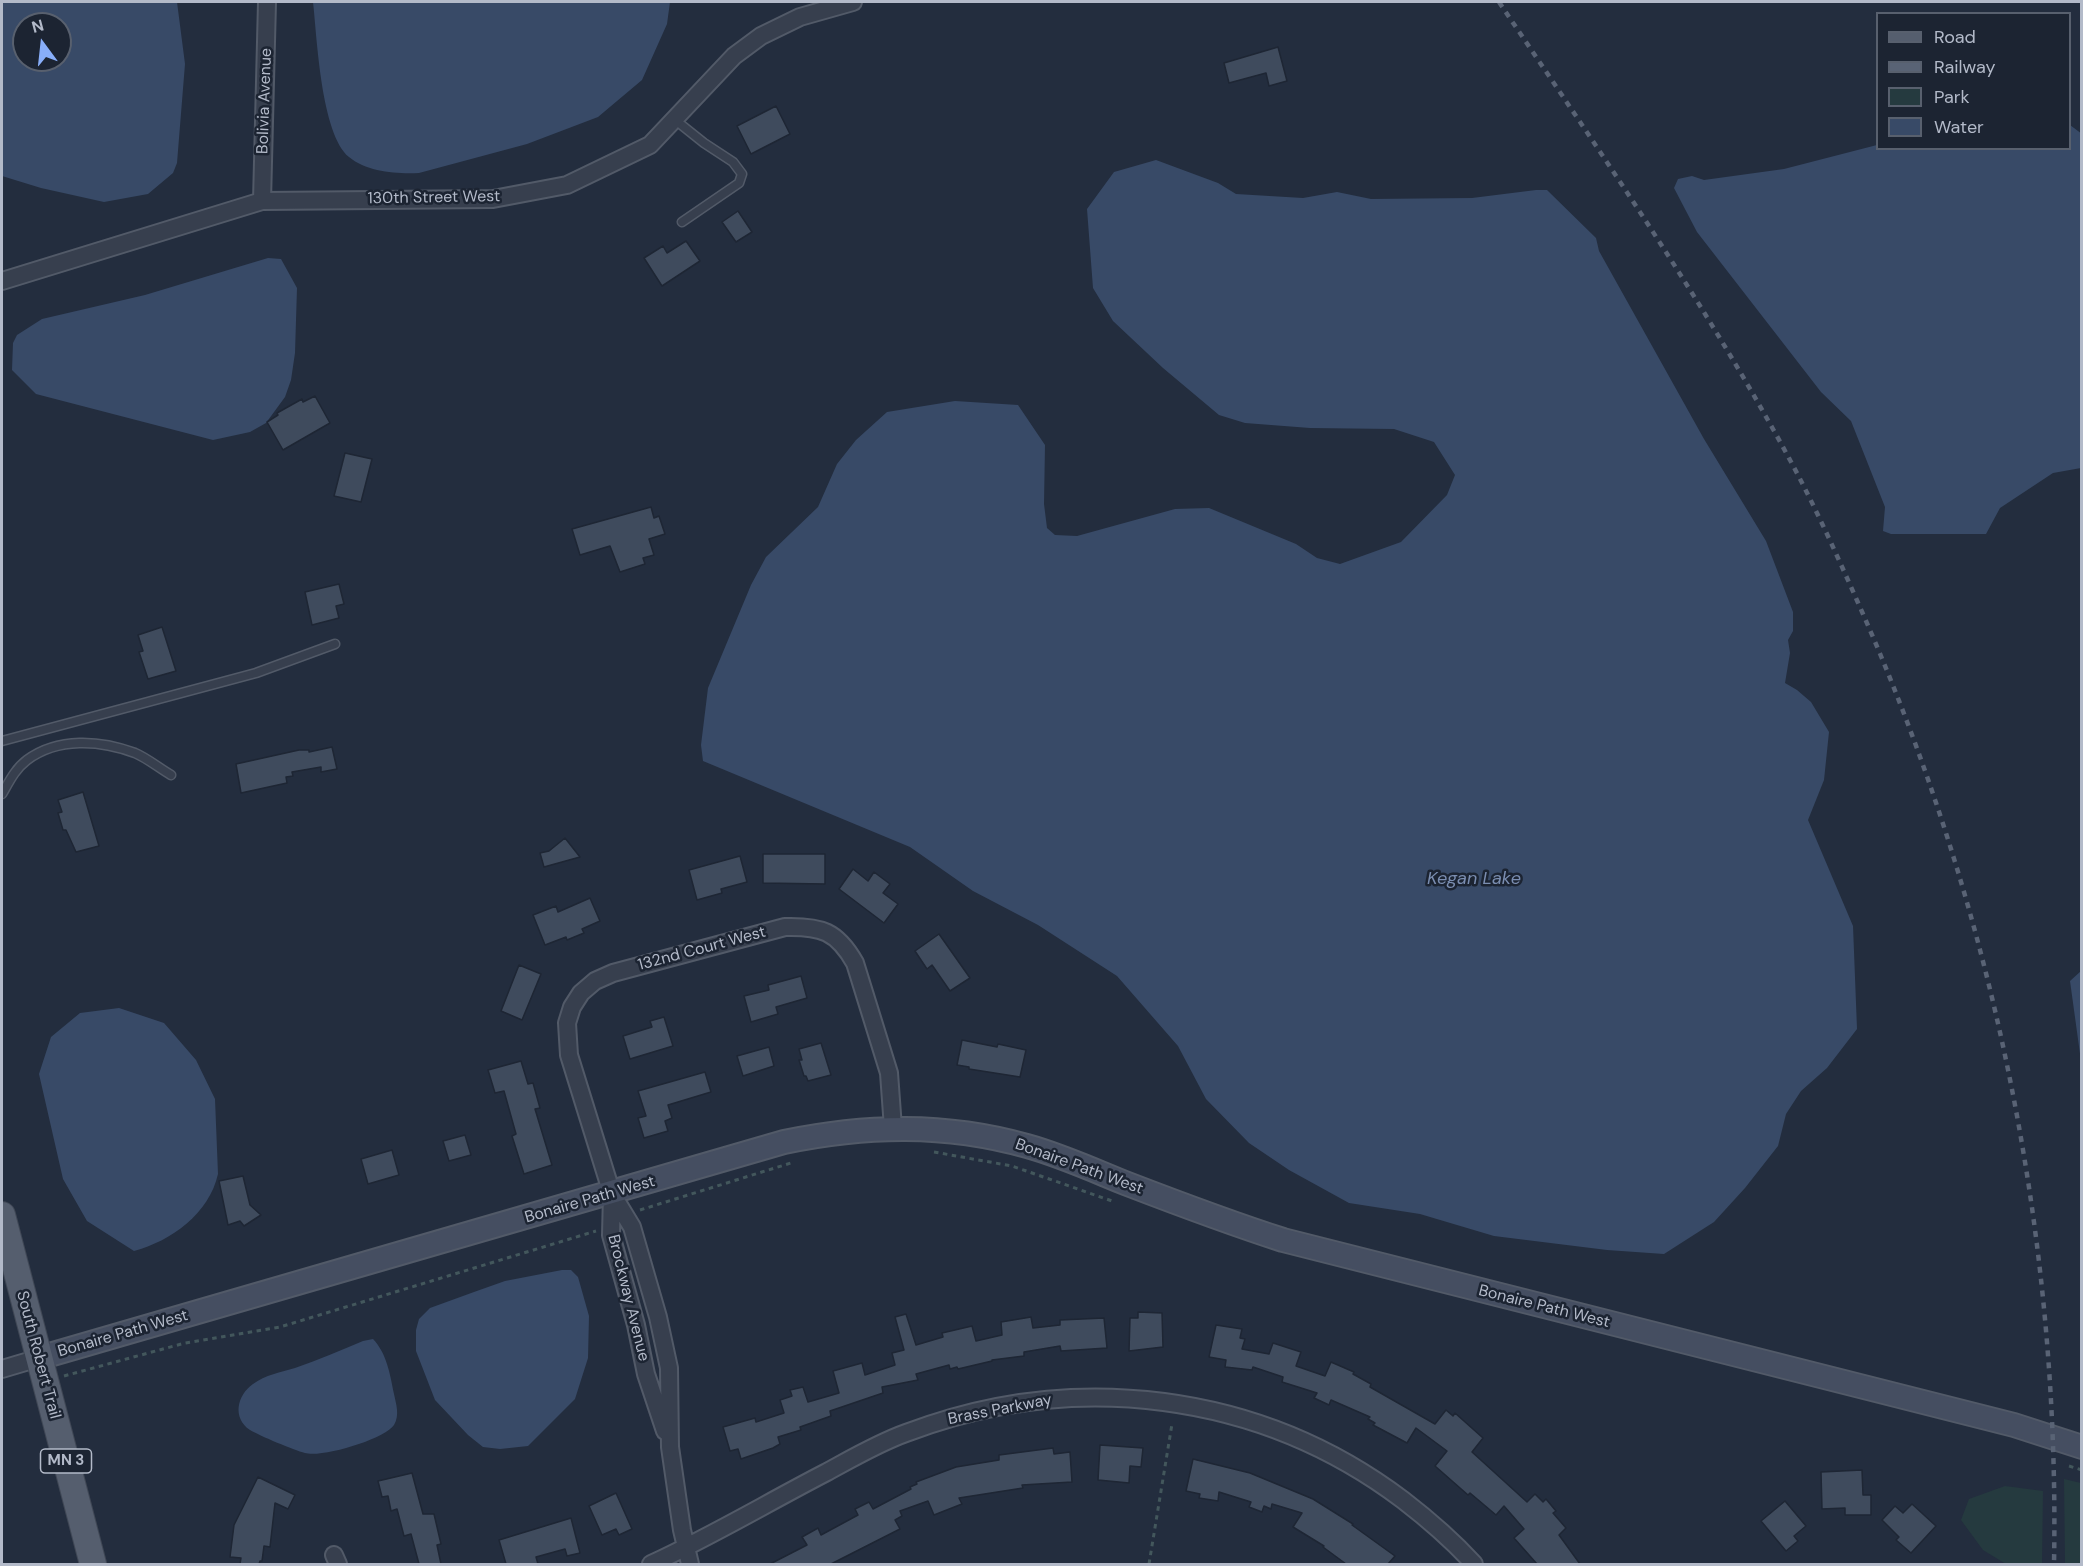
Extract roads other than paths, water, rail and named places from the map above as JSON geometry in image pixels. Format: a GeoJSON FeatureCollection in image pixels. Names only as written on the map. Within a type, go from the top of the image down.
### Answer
{"type":"FeatureCollection","features":[{"type":"Feature","properties":{"kind":"main road","name":"South Robert Trail"},"geometry":{"type":"LineString","coordinates":[[2,1215],[93,1564]]}},
{"type":"Feature","properties":{"kind":"street","name":"Bolivia Avenue"},"geometry":{"type":"LineString","coordinates":[[262,201],[267,2]]}},
{"type":"Feature","properties":{"kind":"street","name":"130th Street West"},"geometry":{"type":"LineString","coordinates":[[2,281],[262,201],[493,199],[567,185],[650,145],[734,56],[761,36],[800,17],[853,2]]}},
{"type":"Feature","properties":{"kind":"street","name":"132nd Court West"},"geometry":{"type":"LineString","coordinates":[[612,1194],[569,1055],[567,1023],[572,1007],[581,993],[595,981],[613,973],[785,927],[828,932],[846,948],[855,963],[889,1073],[893,1128]]}},
{"type":"Feature","properties":{"kind":"street","name":"Bonaire Path West"},"geometry":{"type":"LineString","coordinates":[[42,1370],[784,1142],[826,1133],[893,1128],[940,1130],[984,1136],[1028,1146],[1212,1217],[1283,1240],[2014,1425],[2082,1447]]}},
{"type":"Feature","properties":{"kind":"street","name":"Brockway Avenue"},"geometry":{"type":"LineString","coordinates":[[612,1194],[618,1220],[611,1235],[636,1325],[646,1374],[670,1447]]}},
{"type":"Feature","properties":{"kind":"street","name":"Brockway Avenue"},"geometry":{"type":"LineString","coordinates":[[618,1220],[632,1227],[658,1317],[669,1368],[670,1447],[682,1530],[690,1564]]}},
{"type":"Feature","properties":{"kind":"street"},"geometry":{"type":"LineString","coordinates":[[2,1369],[42,1370]]}},
{"type":"Feature","properties":{"kind":"street","name":"Brass Parkway"},"geometry":{"type":"LineString","coordinates":[[651,1564],[876,1446],[922,1427],[968,1413],[1022,1402],[1054,1398],[1114,1397],[1174,1403],[1219,1413],[1270,1427],[1306,1442],[1366,1474],[1389,1490],[1448,1537],[1474,1564]]}},
{"type":"Feature","properties":{"kind":"lane"},"geometry":{"type":"LineString","coordinates":[[674,119],[733,162],[742,174],[739,183],[682,222]]}},
{"type":"Feature","properties":{"kind":"lane"},"geometry":{"type":"LineString","coordinates":[[2,741],[256,673],[336,644]]}},
{"type":"Feature","properties":{"kind":"lane"},"geometry":{"type":"LineString","coordinates":[[2,794],[14,773],[26,761],[44,750],[68,743],[98,743],[118,748],[137,754],[171,775]]}},
{"type":"Feature","properties":{"kind":"water"},"geometry":{"type":"Polygon","coordinates":[[[2,2],[177,2],[185,64],[177,163],[173,173],[148,194],[104,202],[41,188],[2,176],[2,2]]]}},
{"type":"Feature","properties":{"kind":"water"},"geometry":{"type":"Polygon","coordinates":[[[313,2],[670,2],[667,24],[642,80],[598,117],[527,144],[419,173],[410,173],[382,171],[364,166],[349,157],[340,145],[326,107],[313,2]]]}},
{"type":"Feature","properties":{"kind":"water"},"geometry":{"type":"Polygon","coordinates":[[[2071,126],[2082,134],[2081,468],[2053,473],[2000,508],[1986,534],[1891,534],[1883,531],[1885,507],[1851,421],[1821,392],[1697,232],[1674,188],[1678,179],[1692,176],[1704,180],[1784,169],[1876,145],[1876,150],[2071,150],[2071,126]]]}},
{"type":"Feature","properties":{"kind":"water","name":"Kegan Lake"},"geometry":{"type":"Polygon","coordinates":[[[1156,160],[1218,183],[1236,194],[1303,198],[1337,192],[1371,199],[1472,198],[1547,190],[1596,238],[1599,251],[1704,439],[1766,541],[1793,612],[1793,631],[1788,640],[1790,653],[1785,683],[1811,702],[1829,732],[1824,780],[1808,820],[1853,926],[1857,1029],[1827,1068],[1801,1091],[1786,1114],[1778,1146],[1745,1188],[1714,1222],[1664,1254],[1607,1250],[1494,1236],[1420,1214],[1349,1203],[1289,1170],[1249,1143],[1206,1099],[1178,1046],[1117,976],[1038,925],[973,891],[910,847],[703,761],[701,745],[708,688],[751,585],[766,557],[818,507],[837,464],[856,440],[887,412],[955,401],[1018,405],[1045,445],[1044,504],[1047,528],[1055,535],[1077,536],[1175,509],[1209,508],[1296,544],[1317,558],[1340,564],[1401,542],[1447,495],[1455,475],[1434,442],[1394,429],[1310,428],[1245,423],[1219,415],[1163,368],[1113,321],[1093,288],[1087,209],[1114,172],[1156,160]]]}},
{"type":"Feature","properties":{"kind":"water"},"geometry":{"type":"Polygon","coordinates":[[[268,258],[281,259],[297,288],[295,353],[291,380],[285,397],[266,423],[250,432],[213,440],[36,394],[12,370],[13,343],[17,335],[42,319],[145,295],[268,258]]]}},
{"type":"Feature","properties":{"kind":"water"},"geometry":{"type":"Polygon","coordinates":[[[2081,971],[2081,1061],[2070,981],[2081,971]]]}},
{"type":"Feature","properties":{"kind":"water"},"geometry":{"type":"Polygon","coordinates":[[[119,1008],[164,1023],[196,1060],[215,1099],[218,1174],[206,1202],[186,1224],[174,1233],[134,1251],[87,1221],[63,1179],[39,1074],[51,1037],[80,1013],[119,1008]]]}},
{"type":"Feature","properties":{"kind":"water"},"geometry":{"type":"Polygon","coordinates":[[[571,1270],[578,1277],[589,1316],[588,1358],[575,1399],[528,1446],[500,1449],[483,1447],[468,1435],[435,1400],[416,1351],[416,1330],[419,1319],[430,1308],[505,1281],[571,1270]]]}},
{"type":"Feature","properties":{"kind":"water"},"geometry":{"type":"Polygon","coordinates":[[[373,1339],[382,1351],[387,1365],[397,1413],[394,1425],[379,1436],[338,1450],[313,1454],[261,1436],[244,1425],[239,1413],[240,1400],[243,1394],[258,1381],[373,1339]]]}},
{"type":"Feature","properties":{"kind":"railway"},"geometry":{"type":"LineString","coordinates":[[1499,2],[1687,285],[1757,401],[1828,536],[1909,727],[1949,842],[1983,960],[2010,1079],[2031,1199],[2045,1320],[2053,1442],[2054,1564]]}}]}
